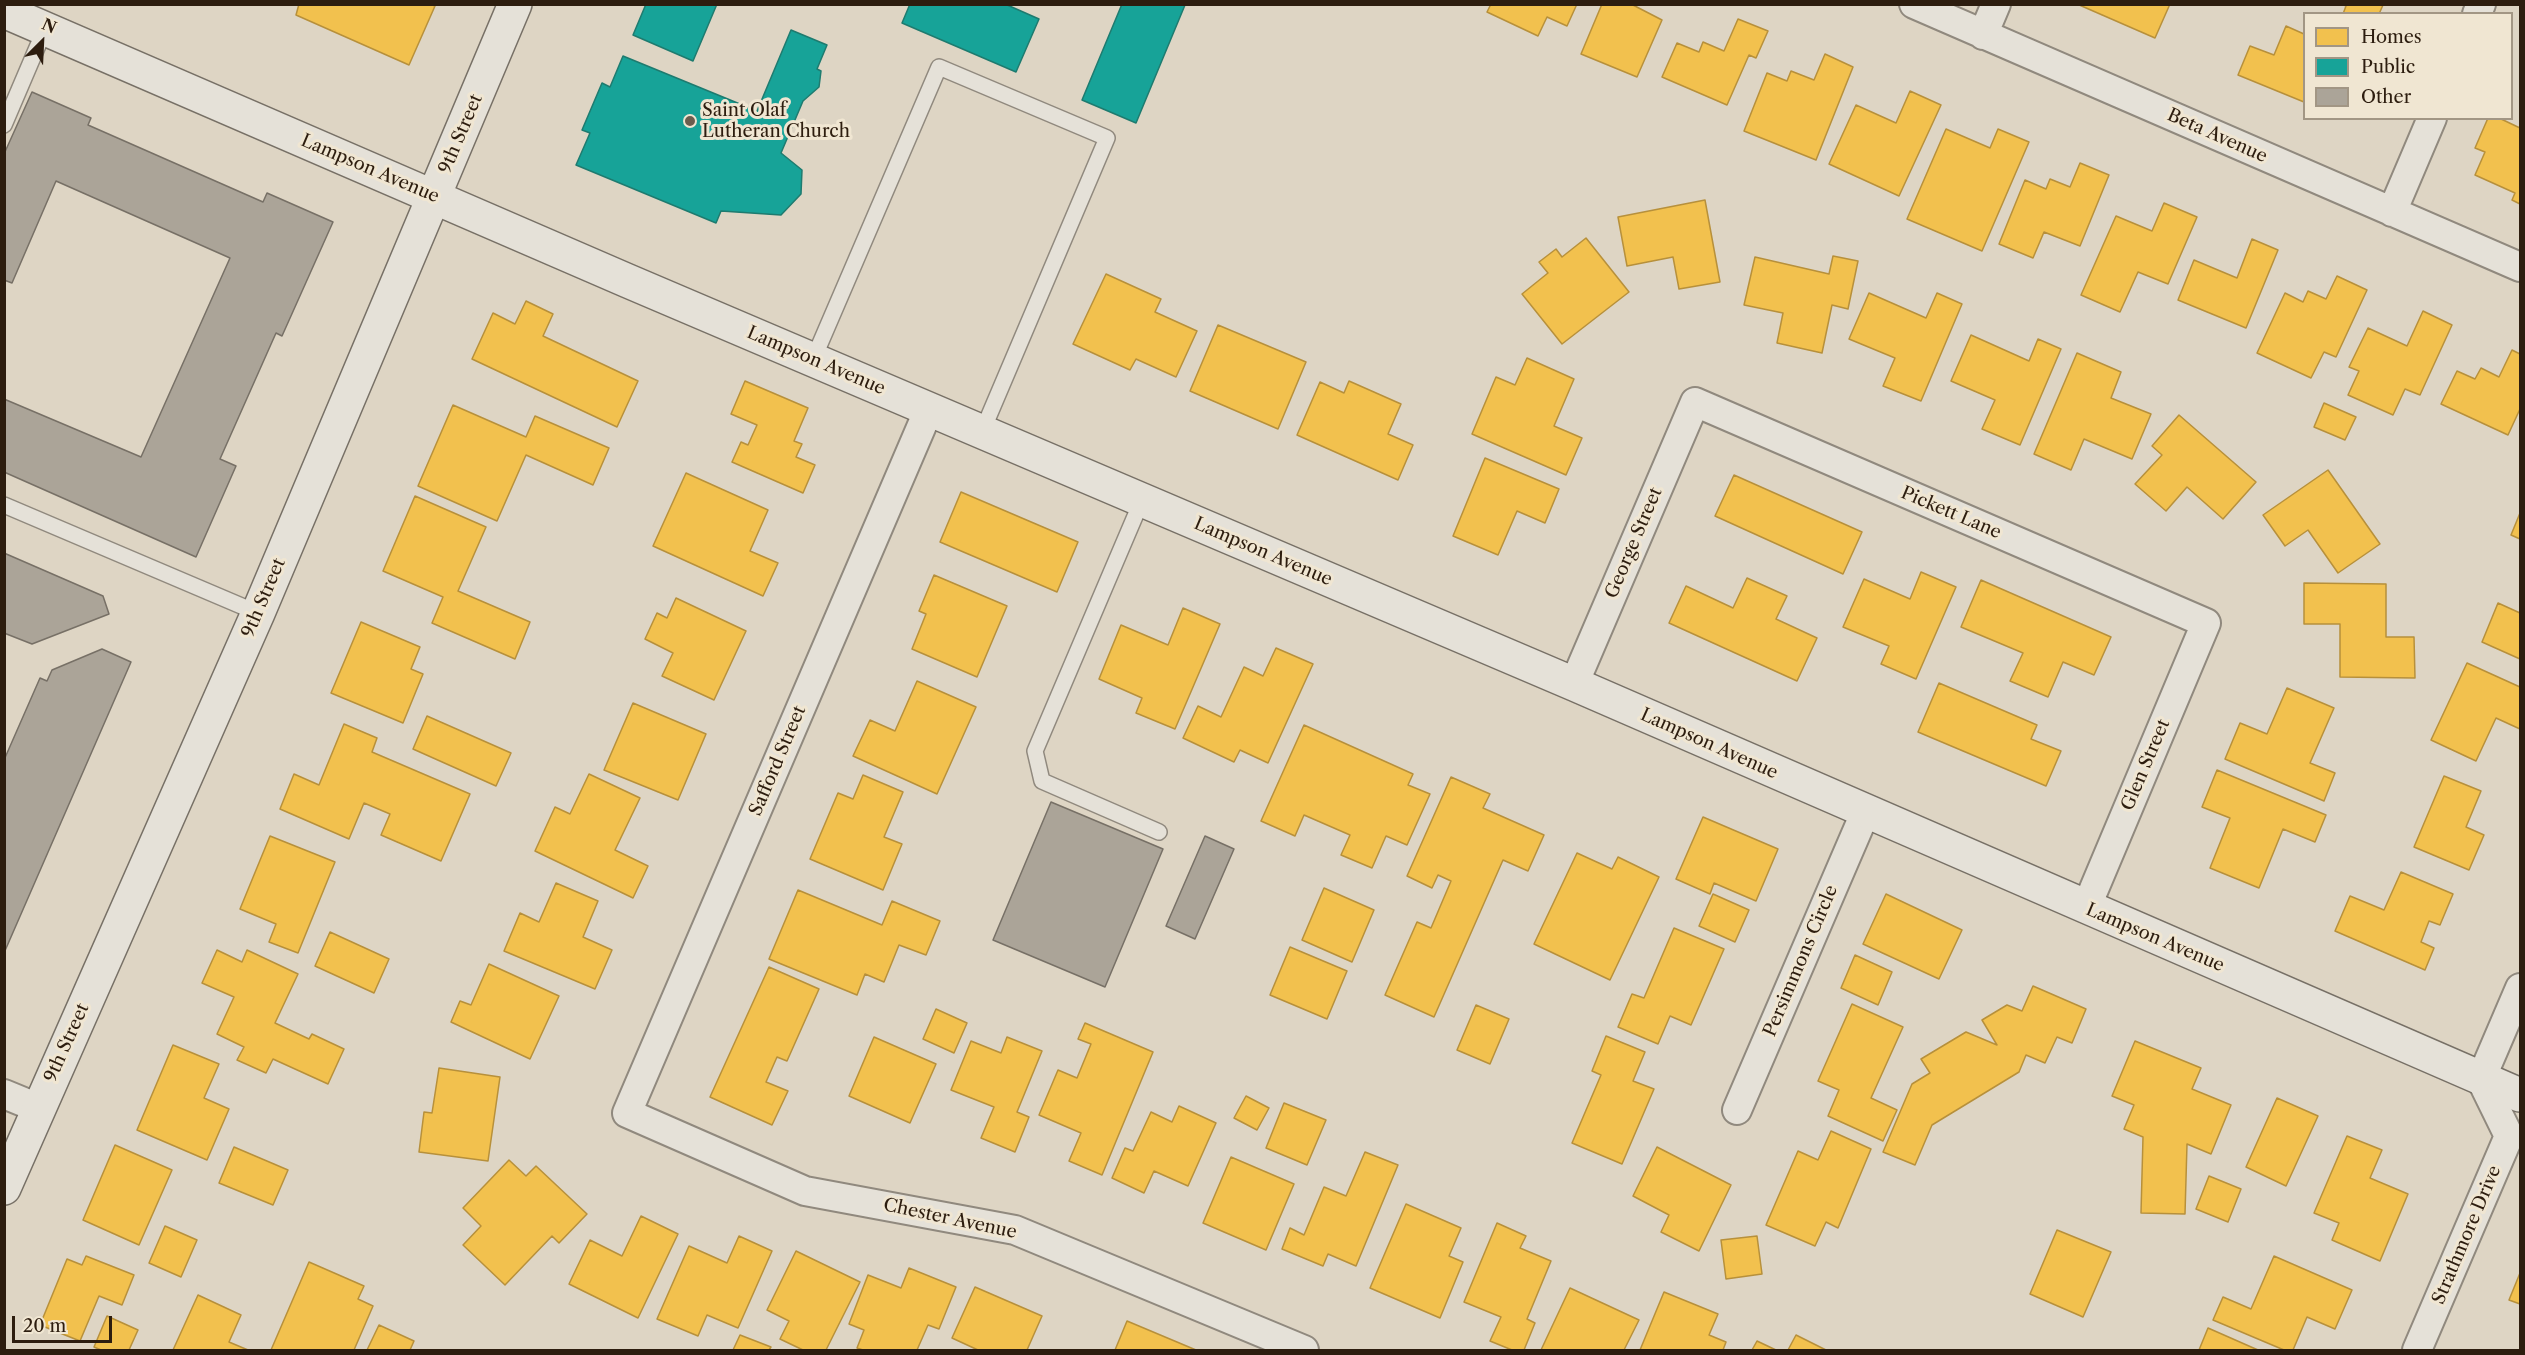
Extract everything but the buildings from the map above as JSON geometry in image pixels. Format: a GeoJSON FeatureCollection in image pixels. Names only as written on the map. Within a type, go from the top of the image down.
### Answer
{"type":"FeatureCollection","features":[{"type":"Feature","properties":{"kind":"street","name":"9th Street"},"geometry":{"type":"LineString","coordinates":[[4,1188],[258,613],[515,4]]}},
{"type":"Feature","properties":{"kind":"street","name":"Beta Avenue"},"geometry":{"type":"LineString","coordinates":[[1914,4],[2520,267]]}},
{"type":"Feature","properties":{"kind":"street"},"geometry":{"type":"LineString","coordinates":[[1983,34],[1996,4]]}},
{"type":"Feature","properties":{"kind":"street","name":"Lampson Avenue"},"geometry":{"type":"LineString","coordinates":[[4,11],[813,360],[1574,684],[1865,813],[2520,1095]]}},
{"type":"Feature","properties":{"kind":"street"},"geometry":{"type":"LineString","coordinates":[[2392,212],[2431,120]]}},
{"type":"Feature","properties":{"kind":"street","name":"Pickett Lane"},"geometry":{"type":"LineString","coordinates":[[1695,402],[2206,623]]}},
{"type":"Feature","properties":{"kind":"street","name":"George Street"},"geometry":{"type":"LineString","coordinates":[[1574,684],[1695,402]]}},
{"type":"Feature","properties":{"kind":"street","name":"Safford Street"},"geometry":{"type":"LineString","coordinates":[[627,1113],[929,409]]}},
{"type":"Feature","properties":{"kind":"street","name":"Glen Street"},"geometry":{"type":"LineString","coordinates":[[2086,908],[2206,623]]}},
{"type":"Feature","properties":{"kind":"street","name":"Persimmons Circle"},"geometry":{"type":"LineString","coordinates":[[1737,1110],[1865,813]]}},
{"type":"Feature","properties":{"kind":"street"},"geometry":{"type":"LineString","coordinates":[[2481,1078],[2520,988]]}},
{"type":"Feature","properties":{"kind":"street","name":"Strathmore Drive"},"geometry":{"type":"LineString","coordinates":[[2417,1350],[2509,1136],[2481,1078]]}},
{"type":"Feature","properties":{"kind":"street"},"geometry":{"type":"LineString","coordinates":[[4,1094],[38,1108]]}},
{"type":"Feature","properties":{"kind":"street","name":"Chester Avenue"},"geometry":{"type":"LineString","coordinates":[[627,1113],[805,1191],[1015,1230],[1304,1350]]}},
{"type":"Feature","properties":{"kind":"lane"},"geometry":{"type":"LineString","coordinates":[[4,125],[45,28]]}},
{"type":"Feature","properties":{"kind":"lane"},"geometry":{"type":"LineString","coordinates":[[813,360],[939,67],[1107,138],[982,432]]}},
{"type":"Feature","properties":{"kind":"lane"},"geometry":{"type":"LineString","coordinates":[[1142,500],[1035,751],[1042,781],[1159,832]]}},
{"type":"Feature","properties":{"kind":"lane"},"geometry":{"type":"LineString","coordinates":[[4,505],[258,613]]}},
{"type":"Feature","properties":{"kind":"place","name":"Saint Olaf Lutheran Church"},"geometry":{"type":"Point","coordinates":[690,121]}}]}
